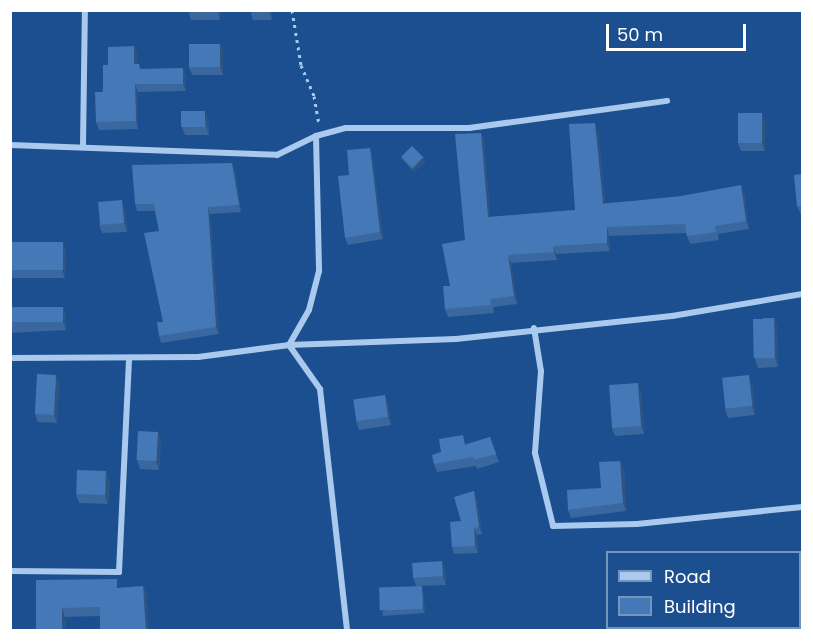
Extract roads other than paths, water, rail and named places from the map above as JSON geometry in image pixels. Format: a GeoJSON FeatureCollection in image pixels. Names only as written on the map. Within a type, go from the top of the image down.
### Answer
{"type":"FeatureCollection","features":[{"type":"Feature","properties":{"kind":"street"},"geometry":{"type":"LineString","coordinates":[[83,146],[85,10]]}},
{"type":"Feature","properties":{"kind":"street"},"geometry":{"type":"LineString","coordinates":[[10,145],[277,155],[316,136],[346,129],[469,128],[667,101]]}},
{"type":"Feature","properties":{"kind":"street"},"geometry":{"type":"LineString","coordinates":[[289,345],[309,310],[319,271],[316,136]]}},
{"type":"Feature","properties":{"kind":"street"},"geometry":{"type":"LineString","coordinates":[[10,358],[198,357],[289,345],[456,339],[534,328],[672,316],[802,294]]}},
{"type":"Feature","properties":{"kind":"street"},"geometry":{"type":"LineString","coordinates":[[534,328],[541,371],[535,453],[553,526],[637,524],[802,507]]}},
{"type":"Feature","properties":{"kind":"street"},"geometry":{"type":"LineString","coordinates":[[289,345],[320,388],[347,630]]}},
{"type":"Feature","properties":{"kind":"street"},"geometry":{"type":"LineString","coordinates":[[10,571],[119,572],[129,358]]}}]}
